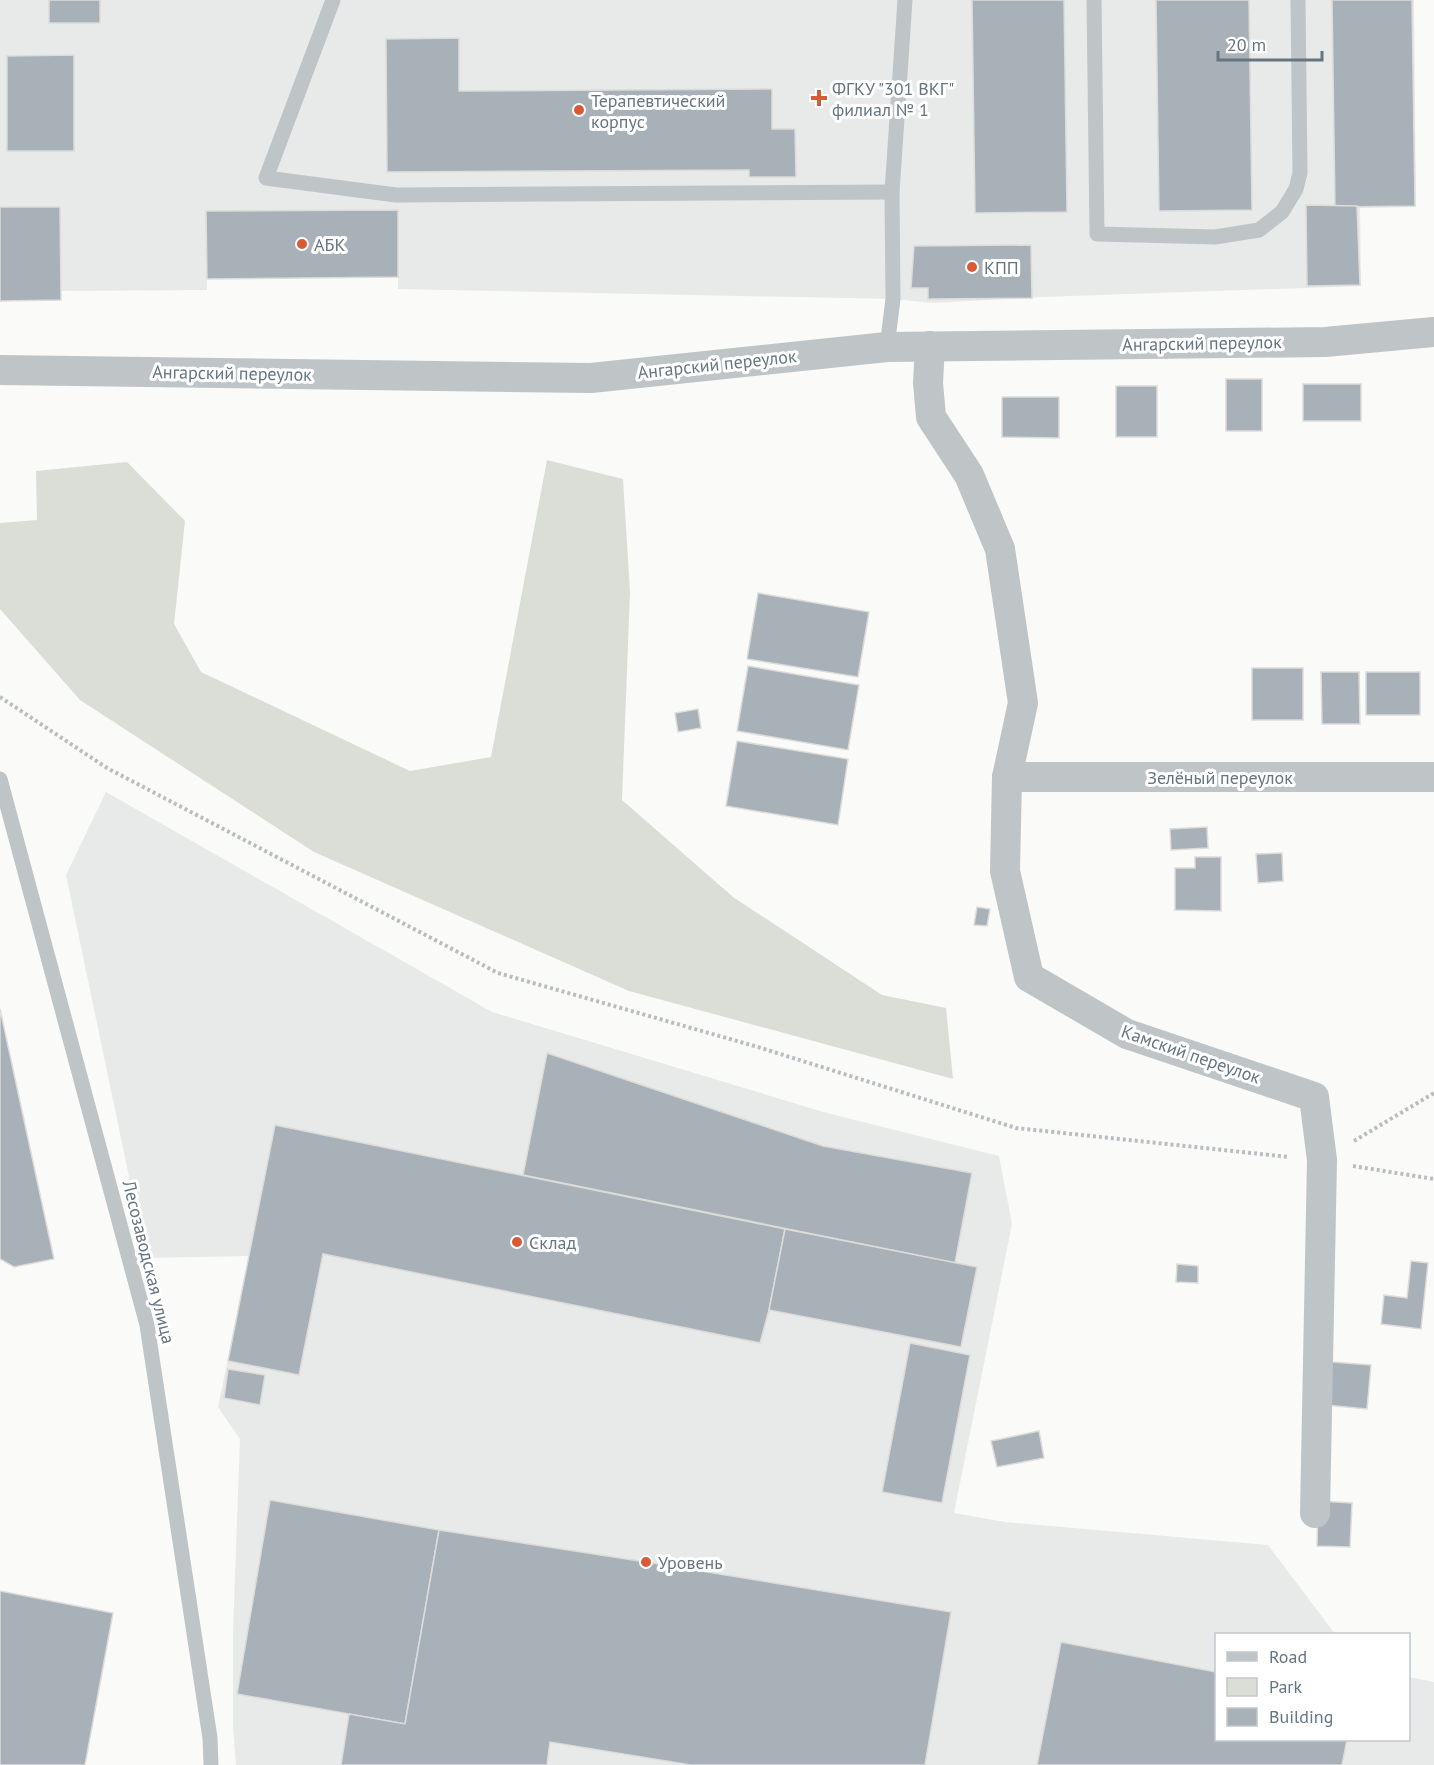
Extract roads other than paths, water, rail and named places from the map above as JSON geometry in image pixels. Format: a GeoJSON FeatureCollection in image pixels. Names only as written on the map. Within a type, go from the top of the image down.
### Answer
{"type":"FeatureCollection","features":[{"type":"Feature","properties":{"kind":"street","name":"Ангарский переулок"},"geometry":{"type":"LineString","coordinates":[[0,370],[591,378],[887,347],[1325,342],[1434,332]]}},
{"type":"Feature","properties":{"kind":"street","name":"Камский переулок"},"geometry":{"type":"LineString","coordinates":[[930,346],[928,383],[931,417],[969,475],[1000,549],[1023,703],[1007,777],[1005,871],[1029,977],[1127,1034],[1314,1097],[1322,1160],[1315,1513]]}},
{"type":"Feature","properties":{"kind":"street","name":"Зелёный переулок"},"geometry":{"type":"LineString","coordinates":[[1007,777],[1434,777]]}},
{"type":"Feature","properties":{"kind":"lane"},"geometry":{"type":"LineString","coordinates":[[333,0],[266,178],[396,195],[892,192]]}},
{"type":"Feature","properties":{"kind":"lane"},"geometry":{"type":"LineString","coordinates":[[887,347],[893,299],[892,192],[904,0]]}},
{"type":"Feature","properties":{"kind":"lane"},"geometry":{"type":"LineString","coordinates":[[1094,0],[1097,234],[1215,237],[1259,230],[1282,213],[1296,189],[1300,173],[1298,0]]}},
{"type":"Feature","properties":{"kind":"lane","name":"Лесозаводская улица"},"geometry":{"type":"LineString","coordinates":[[0,779],[147,1325],[210,1738],[211,1765]]}},
{"type":"Feature","properties":{"kind":"place","name":"ФГКУ \"301 ВКГ\" филиал № 1"},"geometry":{"type":"Point","coordinates":[819,98]}},
{"type":"Feature","properties":{"kind":"place","name":"Терапевтический корпус"},"geometry":{"type":"Point","coordinates":[579,110]}},
{"type":"Feature","properties":{"kind":"place","name":"АБК"},"geometry":{"type":"Point","coordinates":[302,244]}},
{"type":"Feature","properties":{"kind":"place","name":"КПП"},"geometry":{"type":"Point","coordinates":[972,267]}},
{"type":"Feature","properties":{"kind":"place","name":"Склад"},"geometry":{"type":"Point","coordinates":[517,1242]}},
{"type":"Feature","properties":{"kind":"place","name":"Уровень"},"geometry":{"type":"Point","coordinates":[646,1562]}}]}
